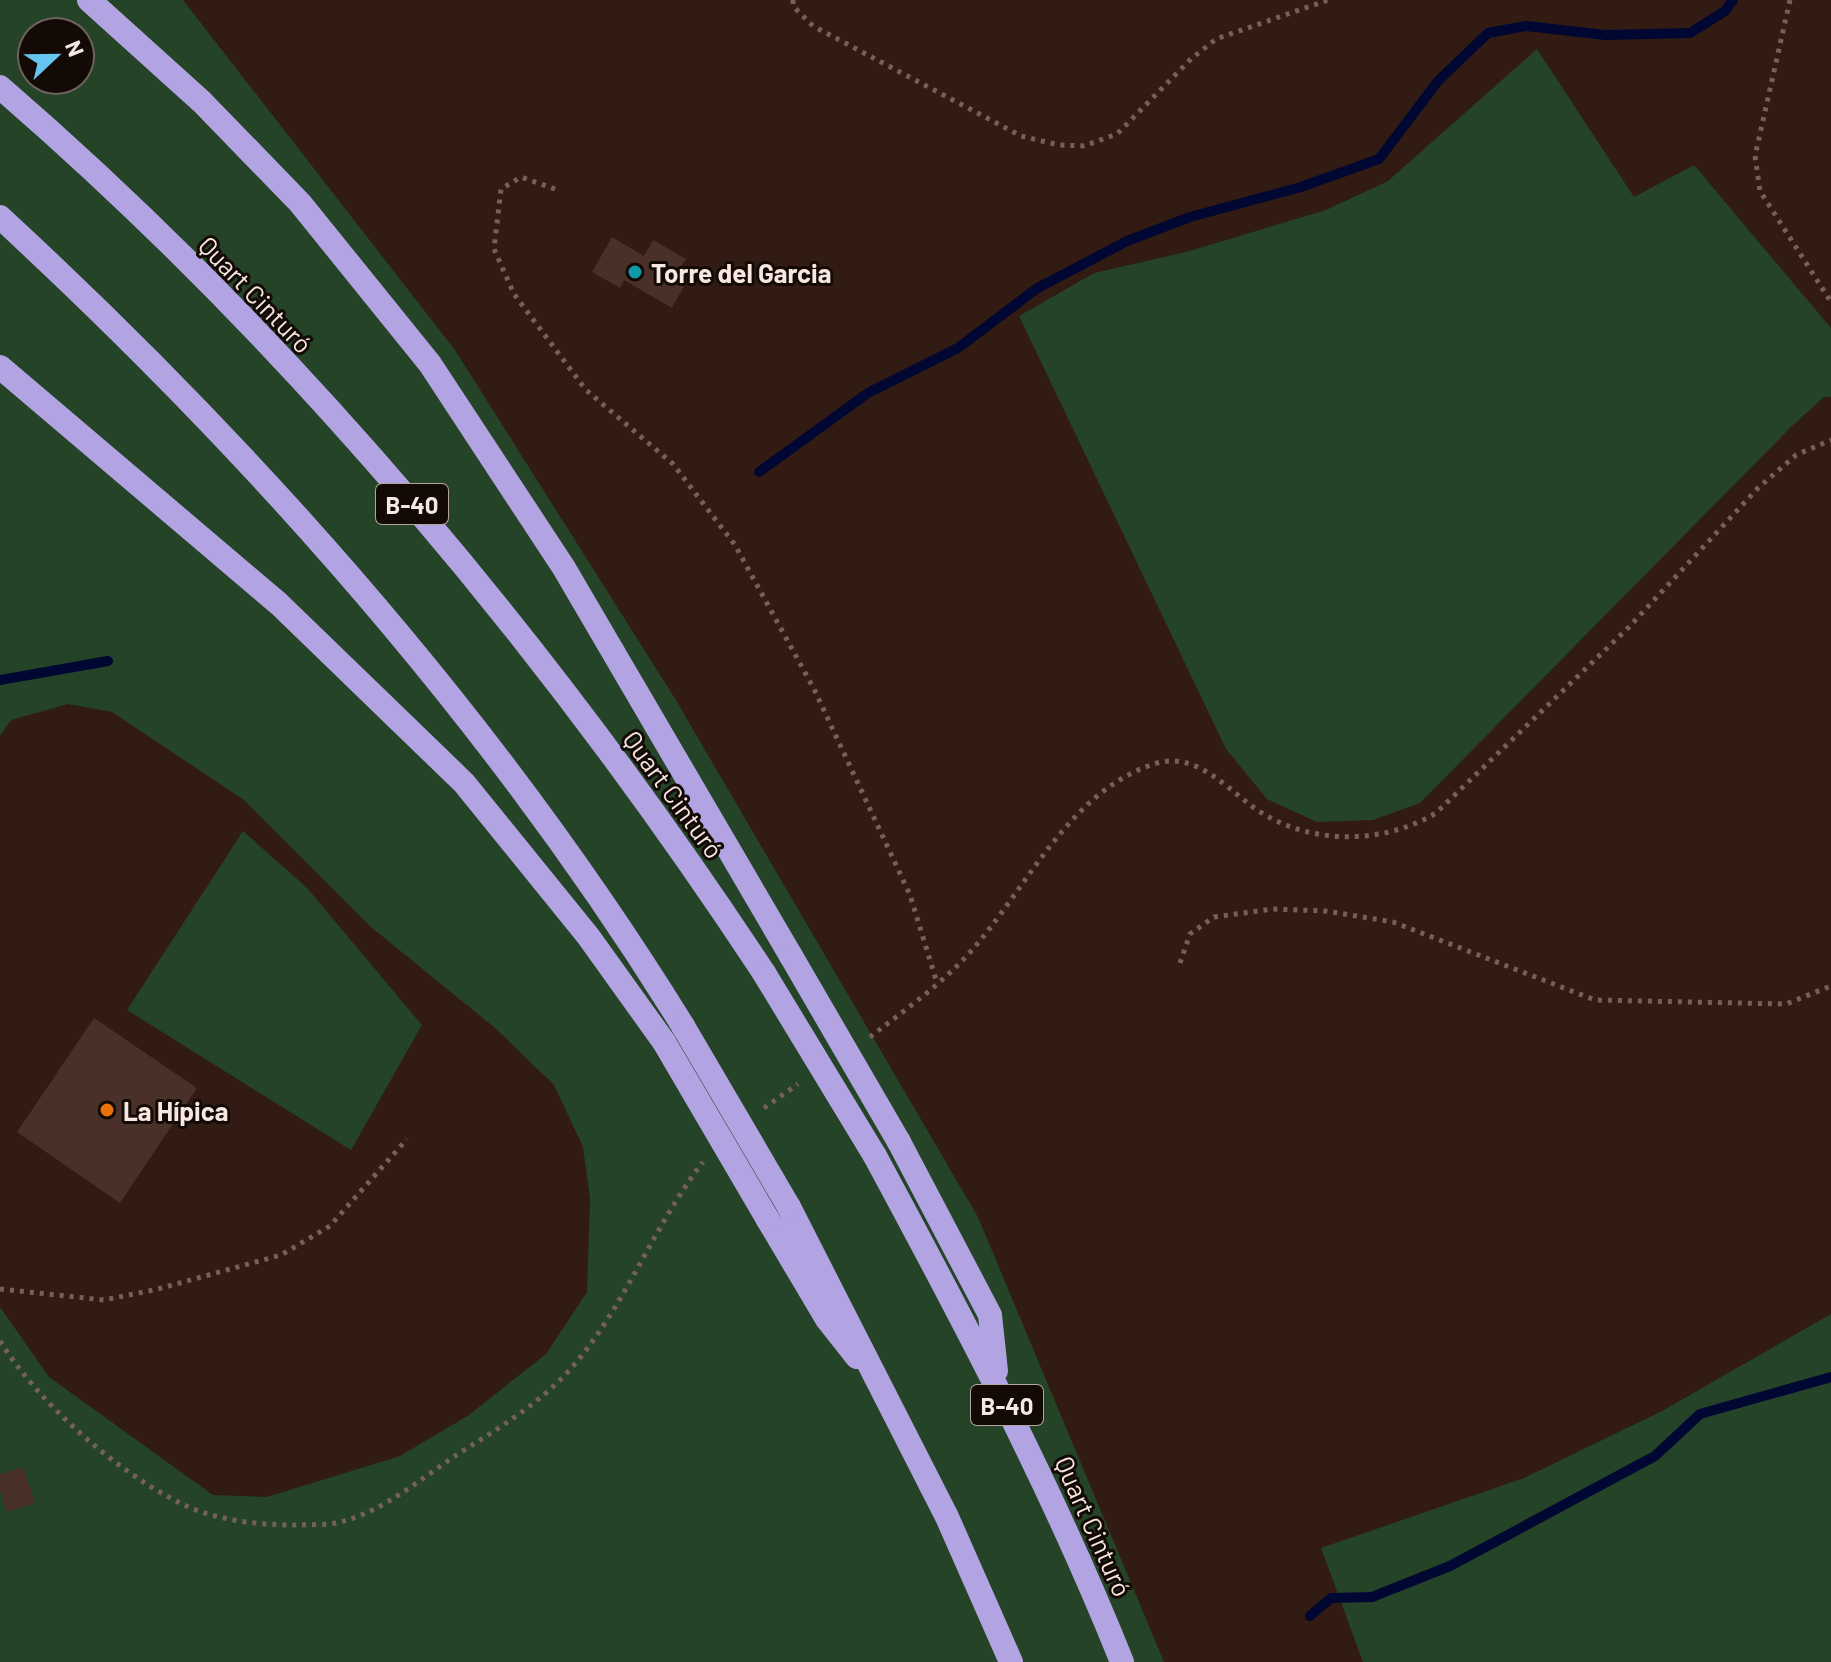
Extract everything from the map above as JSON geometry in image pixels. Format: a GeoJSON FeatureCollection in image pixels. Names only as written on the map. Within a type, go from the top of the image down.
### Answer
{"type":"FeatureCollection","features":[{"type":"Feature","properties":{"kind":"highway"},"geometry":{"type":"LineString","coordinates":[[89,0],[202,102],[300,203],[430,364],[564,568],[899,1142],[990,1315],[997,1385]]}},
{"type":"Feature","properties":{"kind":"highway","name":"Quart Cinturó"},"geometry":{"type":"LineString","coordinates":[[0,87],[237,311],[423,517],[637,787],[764,973],[875,1156],[997,1385],[1093,1591],[1122,1662]]}},
{"type":"Feature","properties":{"kind":"highway"},"geometry":{"type":"LineString","coordinates":[[0,217],[181,391],[299,518],[406,642],[591,882],[683,1026],[778,1213]]}},
{"type":"Feature","properties":{"kind":"highway"},"geometry":{"type":"LineString","coordinates":[[0,367],[279,604],[464,783],[588,936],[664,1042],[778,1213],[887,1394],[947,1517],[1011,1662]]}},
{"type":"Feature","properties":{"kind":"path"},"geometry":{"type":"LineString","coordinates":[[793,0],[793,6],[813,26],[1021,136],[1059,145],[1084,146],[1117,134],[1191,59],[1216,39],[1252,24],[1304,11],[1328,0]]}},
{"type":"Feature","properties":{"kind":"path"},"geometry":{"type":"LineString","coordinates":[[1790,0],[1755,156],[1760,191],[1831,302]]}},
{"type":"Feature","properties":{"kind":"path"},"geometry":{"type":"LineString","coordinates":[[555,189],[521,177],[501,189],[494,249],[514,294],[586,390],[673,464],[735,545],[814,689],[910,895],[937,983]]}},
{"type":"Feature","properties":{"kind":"path"},"geometry":{"type":"LineString","coordinates":[[861,1043],[937,983],[988,931],[1087,808],[1129,776],[1160,762],[1175,761],[1207,772],[1273,819],[1311,832],[1355,836],[1392,833],[1436,813],[1629,627],[1758,488],[1796,455],[1831,440]]}},
{"type":"Feature","properties":{"kind":"path"},"geometry":{"type":"LineString","coordinates":[[1180,963],[1190,934],[1214,917],[1273,909],[1326,911],[1393,922],[1595,1000],[1786,1004],[1831,986]]}},
{"type":"Feature","properties":{"kind":"path"},"geometry":{"type":"LineString","coordinates":[[760,1111],[811,1076]]}},
{"type":"Feature","properties":{"kind":"path"},"geometry":{"type":"LineString","coordinates":[[0,1289],[104,1300],[158,1289],[281,1255],[330,1226],[407,1139]]}},
{"type":"Feature","properties":{"kind":"path"},"geometry":{"type":"LineString","coordinates":[[0,1341],[49,1403],[123,1465],[178,1502],[219,1516],[266,1524],[344,1521],[404,1490],[511,1420],[564,1376],[600,1330],[661,1220],[709,1154]]}},
{"type":"Feature","properties":{"kind":"green space"},"geometry":{"type":"Polygon","coordinates":[[[0,0],[183,0],[455,350],[674,697],[978,1217],[1164,1662],[0,1662],[0,1307],[49,1377],[213,1495],[267,1497],[400,1456],[469,1415],[546,1354],[587,1292],[590,1199],[583,1147],[554,1085],[495,1028],[371,927],[244,800],[112,712],[68,704],[11,720],[0,736],[0,0]]]}},
{"type":"Feature","properties":{"kind":"green space"},"geometry":{"type":"Polygon","coordinates":[[[1537,49],[1634,197],[1694,165],[1831,328],[1831,397],[1824,397],[1791,427],[1420,803],[1373,820],[1317,822],[1267,799],[1226,749],[1019,316],[1094,273],[1186,252],[1326,210],[1388,181],[1537,49]]]}},
{"type":"Feature","properties":{"kind":"green space"},"geometry":{"type":"Polygon","coordinates":[[[243,831],[307,888],[422,1025],[351,1150],[127,1010],[243,831]]]}},
{"type":"Feature","properties":{"kind":"green space"},"geometry":{"type":"Polygon","coordinates":[[[1831,1314],[1831,1662],[1363,1662],[1321,1548],[1524,1478],[1662,1411],[1831,1314]]]}},
{"type":"Feature","properties":{"kind":"building","name":"Torre del Garcia"},"geometry":{"type":"Polygon","coordinates":[[[612,237],[644,256],[653,240],[686,259],[677,273],[688,279],[672,308],[624,280],[620,288],[592,272],[612,237]]]}},
{"type":"Feature","properties":{"kind":"building","name":"La Hípica"},"geometry":{"type":"Polygon","coordinates":[[[94,1018],[197,1088],[120,1203],[17,1132],[94,1018]]]}},
{"type":"Feature","properties":{"kind":"building"},"geometry":{"type":"Polygon","coordinates":[[[23,1467],[35,1503],[7,1512],[0,1490],[0,1474],[23,1467]]]}},
{"type":"Feature","properties":{"kind":"waterway"},"geometry":{"type":"LineString","coordinates":[[759,472],[868,393],[958,348],[1036,289],[1127,241],[1190,217],[1301,187],[1379,159],[1438,81],[1488,33],[1526,26],[1606,35],[1690,33],[1725,11],[1733,0]]}},
{"type":"Feature","properties":{"kind":"waterway"},"geometry":{"type":"LineString","coordinates":[[0,680],[108,661]]}},
{"type":"Feature","properties":{"kind":"waterway"},"geometry":{"type":"LineString","coordinates":[[1310,1616],[1331,1598],[1372,1597],[1450,1566],[1655,1456],[1700,1414],[1831,1377]]}},
{"type":"Feature","properties":{"kind":"place","name":"Torre del Garcia"},"geometry":{"type":"Point","coordinates":[635,272]}},
{"type":"Feature","properties":{"kind":"place","name":"La Hípica"},"geometry":{"type":"Point","coordinates":[107,1110]}}]}
